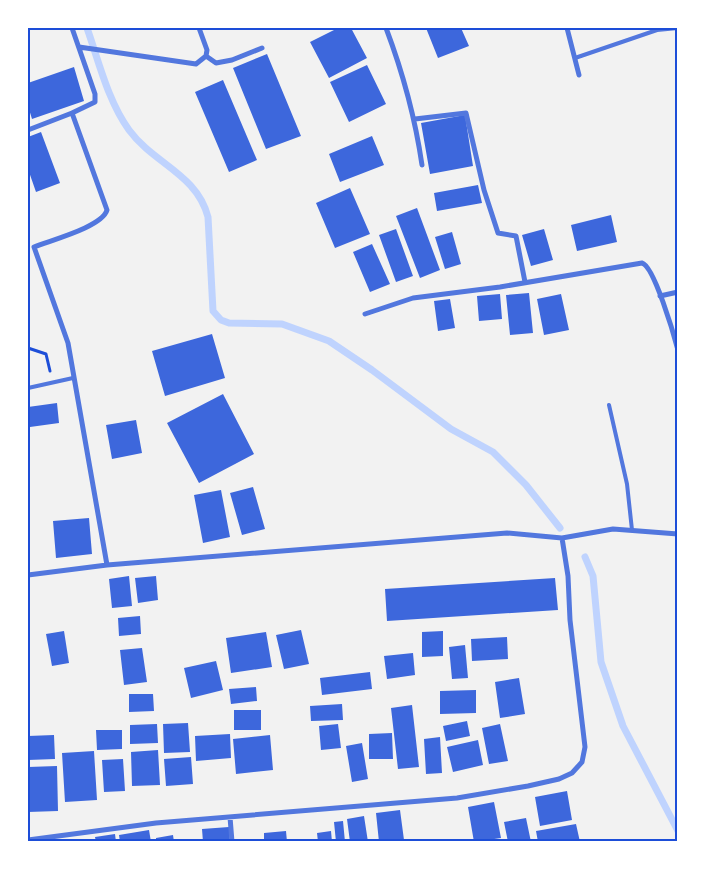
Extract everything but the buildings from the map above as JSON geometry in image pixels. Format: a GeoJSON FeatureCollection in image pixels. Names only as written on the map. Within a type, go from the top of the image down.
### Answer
{"type":"FeatureCollection","features":[{"type":"Feature","properties":{"kind":"street"},"geometry":{"type":"LineString","coordinates":[[28,130],[95,102],[95,94],[72,28]]}},
{"type":"Feature","properties":{"kind":"street"},"geometry":{"type":"LineString","coordinates":[[79,47],[190,64],[202,61],[206,56],[207,50],[199,28]]}},
{"type":"Feature","properties":{"kind":"street"},"geometry":{"type":"LineString","coordinates":[[386,28],[401,68],[416,121],[422,165]]}},
{"type":"Feature","properties":{"kind":"street"},"geometry":{"type":"LineString","coordinates":[[567,28],[579,75]]}},
{"type":"Feature","properties":{"kind":"street"},"geometry":{"type":"LineString","coordinates":[[206,56],[216,63],[232,60],[262,48]]}},
{"type":"Feature","properties":{"kind":"street"},"geometry":{"type":"LineString","coordinates":[[28,250],[96,223],[105,215],[106,204],[72,113]]}},
{"type":"Feature","properties":{"kind":"street"},"geometry":{"type":"LineString","coordinates":[[416,121],[466,113],[489,209],[498,233],[516,236],[525,282]]}},
{"type":"Feature","properties":{"kind":"street"},"geometry":{"type":"LineString","coordinates":[[34,247],[68,343],[107,565]]}},
{"type":"Feature","properties":{"kind":"street"},"geometry":{"type":"LineString","coordinates":[[365,314],[413,298],[642,263],[648,268],[660,296],[678,350]]}},
{"type":"Feature","properties":{"kind":"street"},"geometry":{"type":"LineString","coordinates":[[660,296],[678,292]]}},
{"type":"Feature","properties":{"kind":"street"},"geometry":{"type":"LineString","coordinates":[[28,575],[107,565],[507,533],[562,538],[613,529],[678,534]]}},
{"type":"Feature","properties":{"kind":"street"},"geometry":{"type":"LineString","coordinates":[[28,840],[156,823],[457,798],[549,782],[572,773],[582,762],[585,747],[570,620],[568,576],[562,538]]}},
{"type":"Feature","properties":{"kind":"street"},"geometry":{"type":"LineString","coordinates":[[230,817],[232,842]]}},
{"type":"Feature","properties":{"kind":"lane"},"geometry":{"type":"LineString","coordinates":[[575,58],[658,30],[678,28]]}},
{"type":"Feature","properties":{"kind":"lane"},"geometry":{"type":"LineString","coordinates":[[28,388],[52,381],[73,378]]}},
{"type":"Feature","properties":{"kind":"lane"},"geometry":{"type":"LineString","coordinates":[[609,405],[627,484],[632,530]]}},
{"type":"Feature","properties":{"kind":"path"},"geometry":{"type":"LineString","coordinates":[[28,348],[46,354],[52,381]]}},
{"type":"Feature","properties":{"kind":"waterway"},"geometry":{"type":"LineString","coordinates":[[87,28],[115,107],[129,130],[150,152],[185,180],[195,190],[202,202],[208,217],[213,311],[221,320],[229,323],[282,324],[329,341],[372,370],[451,429],[493,452],[526,485],[560,528]]}},
{"type":"Feature","properties":{"kind":"waterway"},"geometry":{"type":"LineString","coordinates":[[585,557],[593,576],[601,662],[623,726],[678,831]]}}]}
